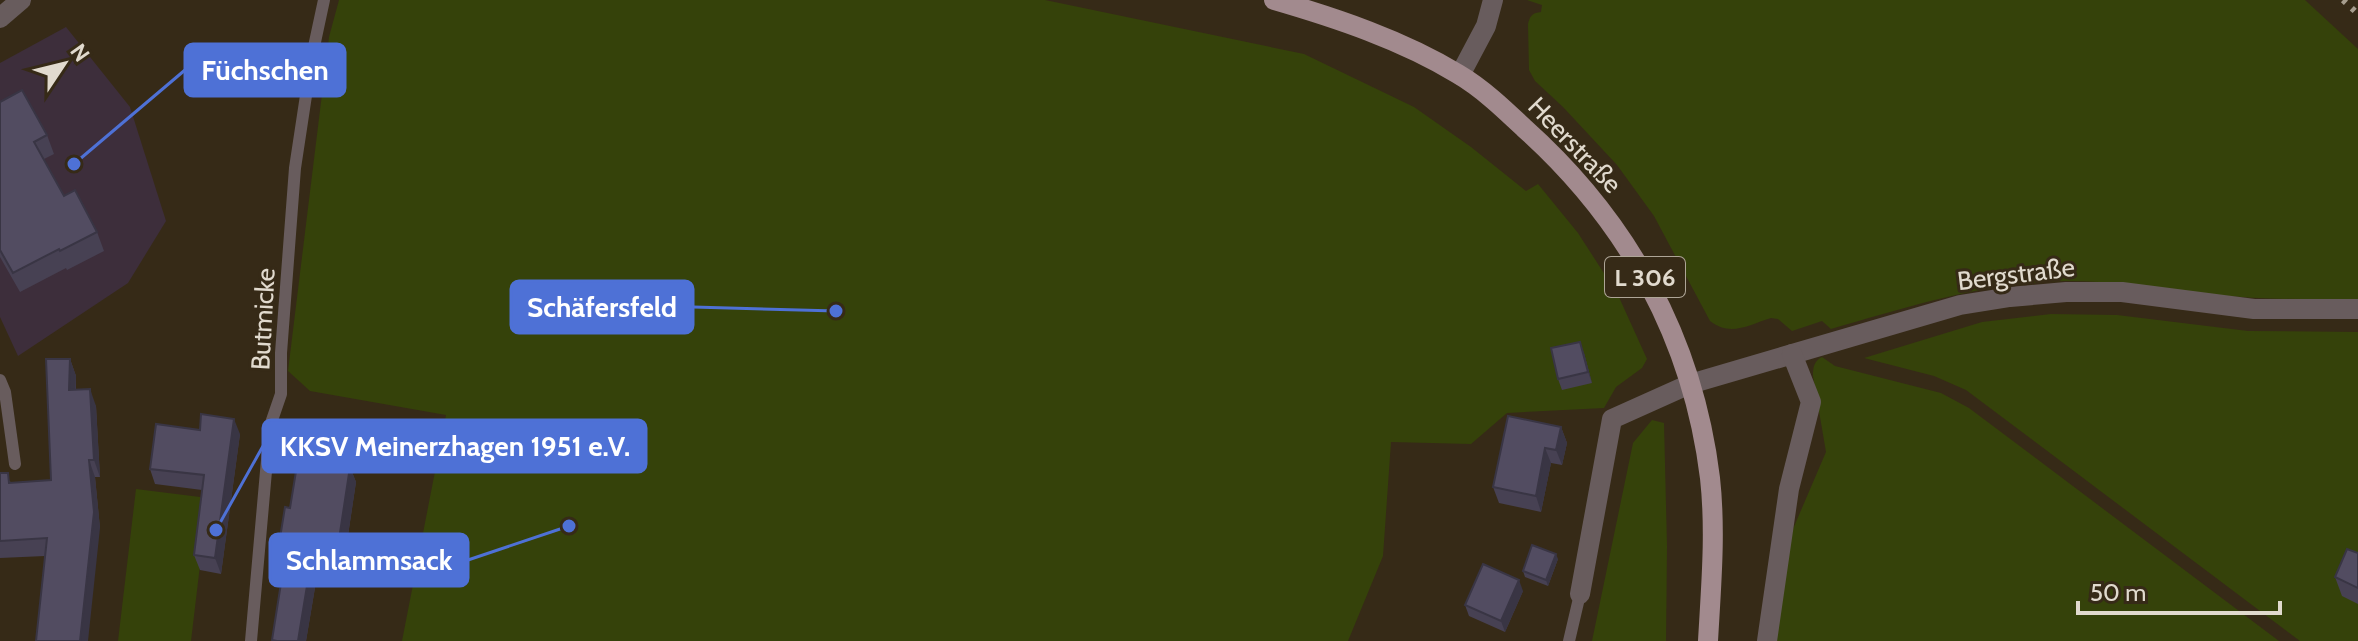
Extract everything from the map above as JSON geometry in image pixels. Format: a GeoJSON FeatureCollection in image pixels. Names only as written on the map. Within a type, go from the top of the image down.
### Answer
{"type":"FeatureCollection","features":[{"type":"Feature","properties":{"kind":"main road","name":"L 306"},"geometry":{"type":"LineString","coordinates":[[1274,0],[1324,14],[1411,50],[1460,75]]}},
{"type":"Feature","properties":{"kind":"main road","name":"Heerstraße"},"geometry":{"type":"LineString","coordinates":[[1460,75],[1509,113],[1557,157],[1605,213],[1670,326],[1690,384],[1710,479],[1713,543],[1708,641]]}},
{"type":"Feature","properties":{"kind":"street"},"geometry":{"type":"LineString","coordinates":[[0,18],[21,0]]}},
{"type":"Feature","properties":{"kind":"street"},"geometry":{"type":"LineString","coordinates":[[1460,75],[1486,26],[1493,0]]}},
{"type":"Feature","properties":{"kind":"street","name":"Bergstraße"},"geometry":{"type":"LineString","coordinates":[[1690,384],[1960,305],[2066,292],[2122,292],[2254,309],[2358,309]]}},
{"type":"Feature","properties":{"kind":"street"},"geometry":{"type":"LineString","coordinates":[[1767,641],[1789,489],[1811,402],[1792,354]]}},
{"type":"Feature","properties":{"kind":"street"},"geometry":{"type":"LineString","coordinates":[[1580,594],[1612,419],[1690,384]]}},
{"type":"Feature","properties":{"kind":"lane","name":"Butmicke"},"geometry":{"type":"LineString","coordinates":[[251,641],[270,426],[281,394],[281,353],[295,168],[324,0]]}},
{"type":"Feature","properties":{"kind":"lane"},"geometry":{"type":"LineString","coordinates":[[0,380],[5,392],[15,464]]}},
{"type":"Feature","properties":{"kind":"lane"},"geometry":{"type":"LineString","coordinates":[[1569,641],[1580,594]]}},
{"type":"Feature","properties":{"kind":"shaded area"},"geometry":{"type":"Polygon","coordinates":[[[66,27],[130,107],[166,221],[128,283],[18,356],[0,317],[0,63],[66,27]]]}},
{"type":"Feature","properties":{"kind":"green space"},"geometry":{"type":"Polygon","coordinates":[[[339,0],[1045,0],[1304,54],[1414,107],[1526,191],[1538,184],[1578,233],[1618,295],[1647,359],[1642,368],[1616,387],[1604,408],[1507,413],[1471,444],[1391,442],[1383,556],[1348,641],[402,641],[446,415],[310,391],[288,371],[329,37],[339,0]]]}},
{"type":"Feature","properties":{"kind":"green space"},"geometry":{"type":"Polygon","coordinates":[[[1527,0],[2305,0],[2358,49],[2358,299],[2252,298],[2122,284],[2035,282],[1918,304],[1831,329],[1822,321],[1792,331],[1778,319],[1771,318],[1740,328],[1718,326],[1710,321],[1654,216],[1617,165],[1535,81],[1529,70],[1528,24],[1532,15],[1541,12],[1542,5],[1527,0]]]}},
{"type":"Feature","properties":{"kind":"green space"},"geometry":{"type":"Polygon","coordinates":[[[2051,314],[2117,315],[2248,331],[2358,332],[2358,641],[2300,641],[1966,390],[1934,376],[1864,358],[1982,322],[2051,314]]]}},
{"type":"Feature","properties":{"kind":"green space"},"geometry":{"type":"Polygon","coordinates":[[[1822,357],[1835,366],[1941,393],[1969,408],[2279,641],[1767,641],[1778,564],[1826,452],[1813,376],[1814,365],[1822,357]]]}},
{"type":"Feature","properties":{"kind":"green space"},"geometry":{"type":"Polygon","coordinates":[[[1652,420],[1664,423],[1666,641],[1592,641],[1633,443],[1652,420]]]}},
{"type":"Feature","properties":{"kind":"green space"},"geometry":{"type":"Polygon","coordinates":[[[136,489],[208,498],[191,641],[118,641],[136,489]]]}},
{"type":"Feature","properties":{"kind":"building"},"geometry":{"type":"Polygon","coordinates":[[[22,90],[47,135],[34,142],[64,196],[75,190],[97,232],[13,273],[0,250],[0,102],[22,90]]]}},
{"type":"Feature","properties":{"kind":"building"},"geometry":{"type":"Polygon","coordinates":[[[1580,342],[1588,372],[1558,379],[1551,348],[1580,342]]]}},
{"type":"Feature","properties":{"kind":"building"},"geometry":{"type":"Polygon","coordinates":[[[46,359],[70,359],[69,390],[90,389],[94,460],[89,460],[94,512],[80,641],[36,641],[47,538],[0,541],[0,473],[8,473],[9,483],[51,480],[46,359]]]}},
{"type":"Feature","properties":{"kind":"building"},"geometry":{"type":"Polygon","coordinates":[[[201,414],[234,419],[215,558],[194,555],[204,475],[150,469],[156,424],[200,430],[201,414]]]}},
{"type":"Feature","properties":{"kind":"building"},"geometry":{"type":"Polygon","coordinates":[[[1508,416],[1561,427],[1556,450],[1545,448],[1536,496],[1493,487],[1508,416]]]}},
{"type":"Feature","properties":{"kind":"building"},"geometry":{"type":"Polygon","coordinates":[[[298,459],[350,467],[338,546],[314,543],[298,641],[277,641],[272,640],[288,539],[280,538],[285,507],[290,508],[298,459]]]}},
{"type":"Feature","properties":{"kind":"building"},"geometry":{"type":"Polygon","coordinates":[[[1532,545],[1556,554],[1546,580],[1523,571],[1532,545]]]}},
{"type":"Feature","properties":{"kind":"building"},"geometry":{"type":"Polygon","coordinates":[[[2347,549],[2358,553],[2358,588],[2335,577],[2347,549]]]}},
{"type":"Feature","properties":{"kind":"building"},"geometry":{"type":"Polygon","coordinates":[[[1483,564],[1519,580],[1501,621],[1465,605],[1483,564]]]}},
{"type":"Feature","properties":{"kind":"railway"},"geometry":{"type":"LineString","coordinates":[[2343,0],[2358,14]]}},
{"type":"Feature","properties":{"kind":"place","name":"Füchschen"},"geometry":{"type":"Point","coordinates":[74,164]}},
{"type":"Feature","properties":{"kind":"place","name":"Schäfersfeld"},"geometry":{"type":"Point","coordinates":[836,311]}},
{"type":"Feature","properties":{"kind":"place","name":"Schlammsack"},"geometry":{"type":"Point","coordinates":[569,526]}},
{"type":"Feature","properties":{"kind":"place","name":"KKSV Meinerzhagen 1951 e.V."},"geometry":{"type":"Point","coordinates":[216,530]}}]}
